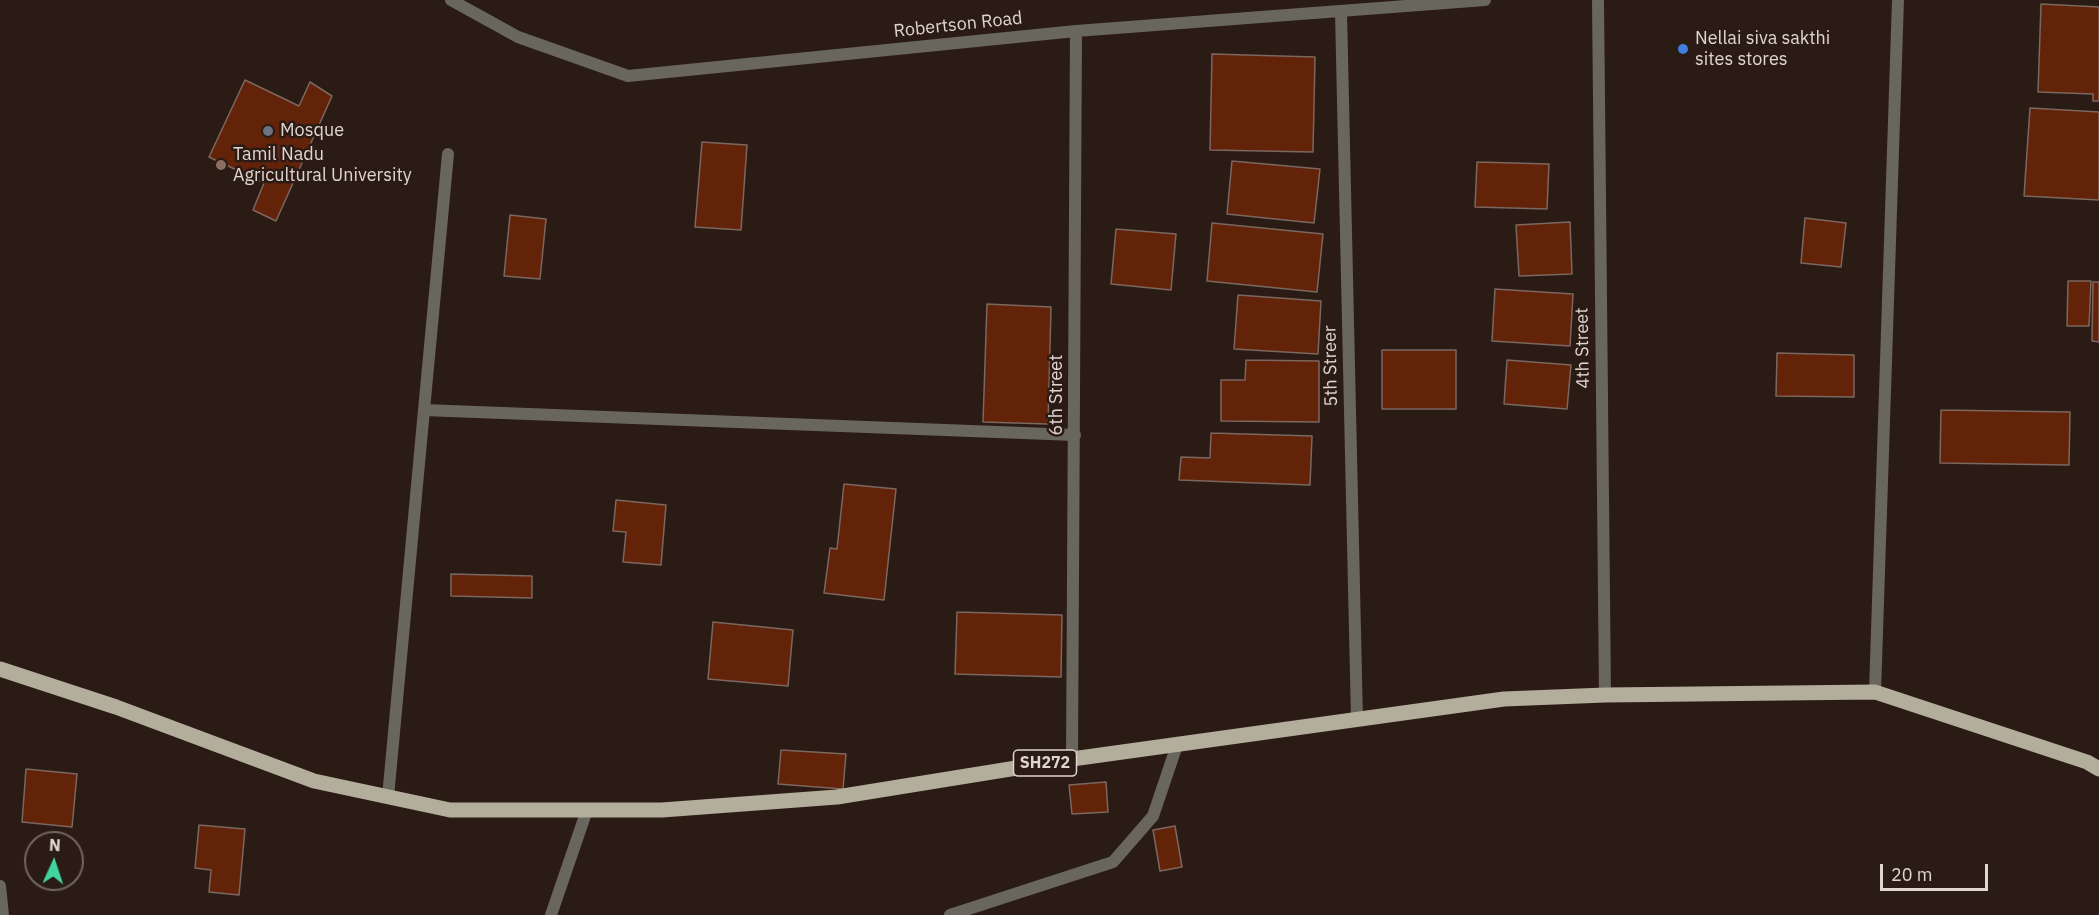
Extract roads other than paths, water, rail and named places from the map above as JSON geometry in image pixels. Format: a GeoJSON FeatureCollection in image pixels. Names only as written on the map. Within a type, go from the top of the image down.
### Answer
{"type":"FeatureCollection","features":[{"type":"Feature","properties":{"kind":"main road","name":"SH272"},"geometry":{"type":"LineString","coordinates":[[0,669],[116,707],[314,781],[450,810],[662,810],[837,797],[1072,759],[1504,699],[1605,695],[1875,692],[2087,762],[2099,769]]}},
{"type":"Feature","properties":{"kind":"street","name":"Robertson Road"},"geometry":{"type":"LineString","coordinates":[[451,0],[518,37],[628,76],[1077,31],[1485,0]]}},
{"type":"Feature","properties":{"kind":"street","name":"4th Street"},"geometry":{"type":"LineString","coordinates":[[1598,0],[1605,695]]}},
{"type":"Feature","properties":{"kind":"street"},"geometry":{"type":"LineString","coordinates":[[1875,692],[1898,0]]}},
{"type":"Feature","properties":{"kind":"street","name":"5th Streer"},"geometry":{"type":"LineString","coordinates":[[1341,12],[1357,720]]}},
{"type":"Feature","properties":{"kind":"street","name":"6th Street"},"geometry":{"type":"LineString","coordinates":[[1072,759],[1077,31]]}},
{"type":"Feature","properties":{"kind":"street"},"geometry":{"type":"LineString","coordinates":[[388,797],[448,154]]}},
{"type":"Feature","properties":{"kind":"street"},"geometry":{"type":"LineString","coordinates":[[424,410],[1075,435]]}},
{"type":"Feature","properties":{"kind":"street"},"geometry":{"type":"LineString","coordinates":[[950,915],[1113,862],[1153,816],[1177,745]]}},
{"type":"Feature","properties":{"kind":"street"},"geometry":{"type":"LineString","coordinates":[[551,915],[587,810]]}},
{"type":"Feature","properties":{"kind":"street"},"geometry":{"type":"LineString","coordinates":[[0,886],[3,915]]}},
{"type":"Feature","properties":{"kind":"place","name":"Nellai siva sakthi sites stores"},"geometry":{"type":"Point","coordinates":[1683,49]}},
{"type":"Feature","properties":{"kind":"place","name":"Mosque"},"geometry":{"type":"Point","coordinates":[268,131]}},
{"type":"Feature","properties":{"kind":"place","name":"Tamil Nadu Agricultural University"},"geometry":{"type":"Point","coordinates":[221,165]}}]}
